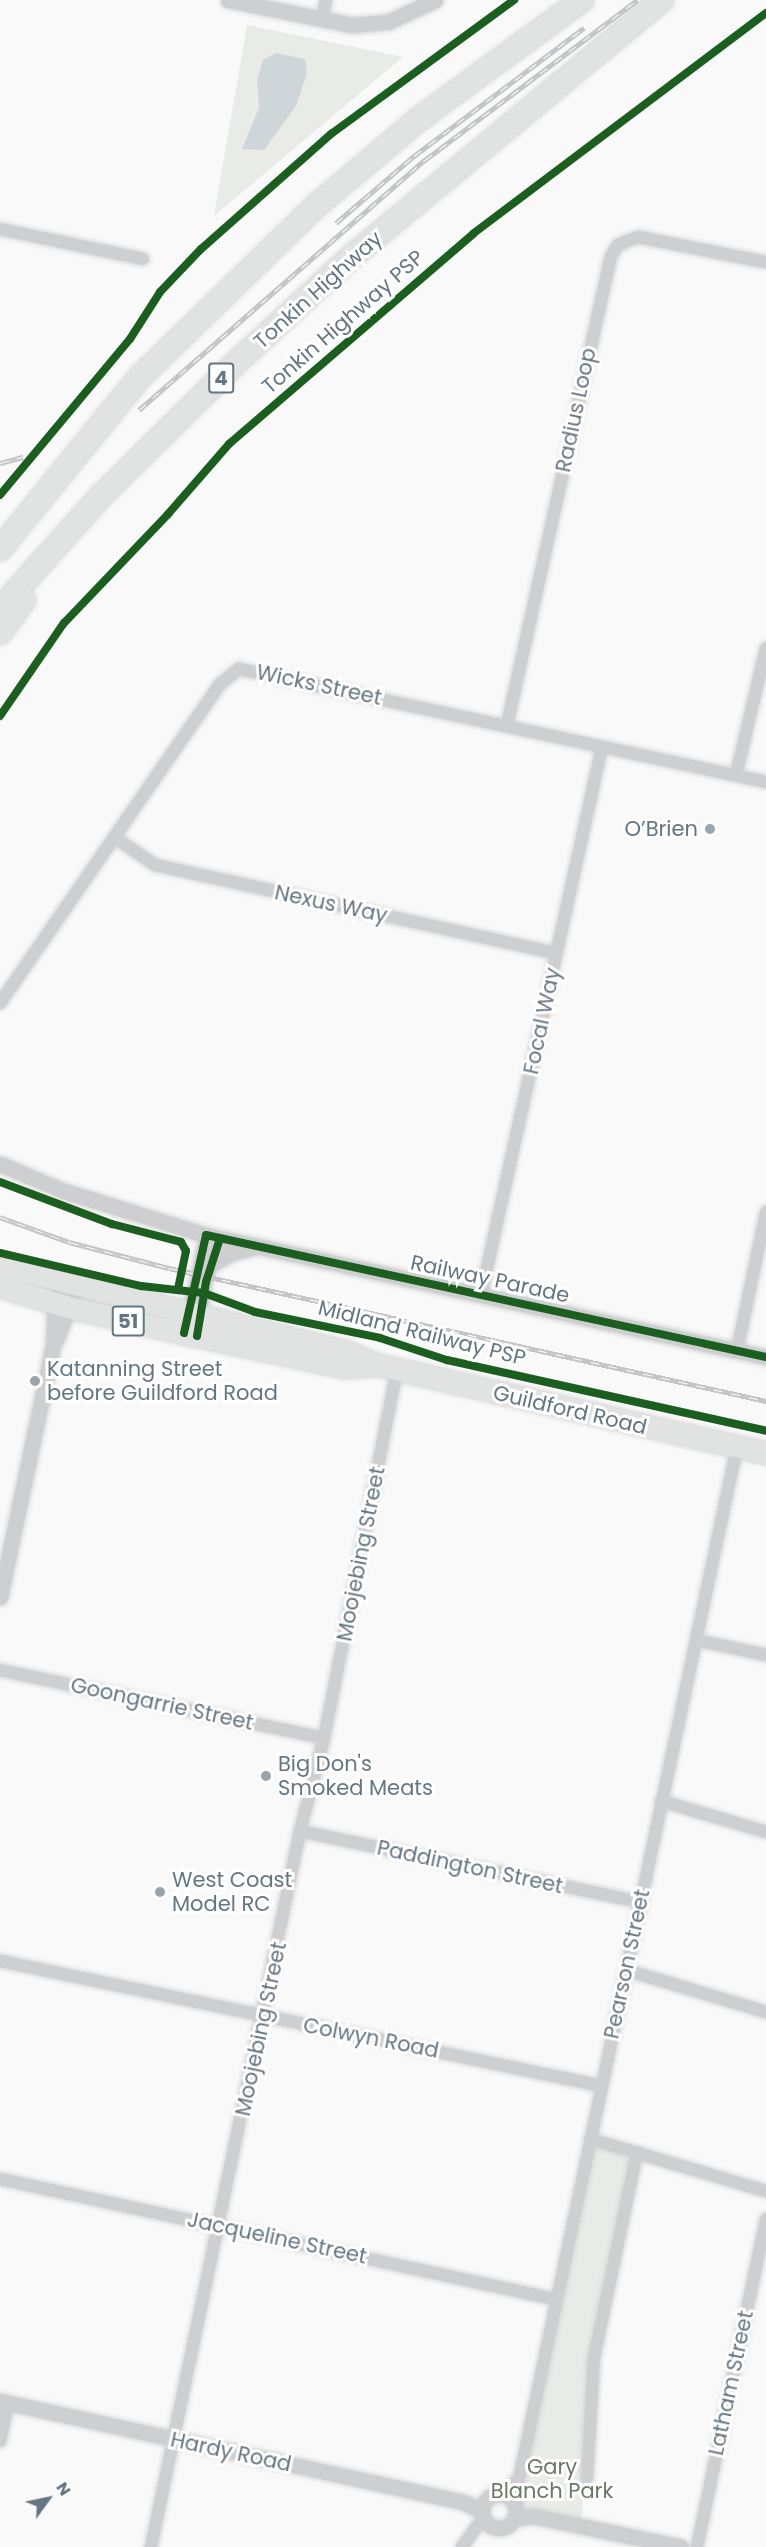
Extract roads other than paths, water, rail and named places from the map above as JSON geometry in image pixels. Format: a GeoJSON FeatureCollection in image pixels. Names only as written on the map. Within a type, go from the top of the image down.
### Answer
{"type":"FeatureCollection","features":[{"type":"Feature","properties":{"kind":"highway"},"geometry":{"type":"LineString","coordinates":[[0,549],[148,369],[317,205],[419,119],[582,0]]}},
{"type":"Feature","properties":{"kind":"highway","name":"Tonkin Highway"},"geometry":{"type":"LineString","coordinates":[[0,609],[100,497],[157,438],[350,258],[526,115],[662,0]]}},
{"type":"Feature","properties":{"kind":"highway"},"geometry":{"type":"LineString","coordinates":[[526,115],[679,0]]}},
{"type":"Feature","properties":{"kind":"highway"},"geometry":{"type":"LineString","coordinates":[[0,533],[61,472]]}},
{"type":"Feature","properties":{"kind":"highway"},"geometry":{"type":"LineString","coordinates":[[0,633],[100,497]]}},
{"type":"Feature","properties":{"kind":"highway","name":"Guildford Road"},"geometry":{"type":"LineString","coordinates":[[0,1265],[66,1295]]}},
{"type":"Feature","properties":{"kind":"highway","name":"Guildford Road"},"geometry":{"type":"LineString","coordinates":[[0,1286],[66,1295],[192,1325],[344,1367],[374,1364],[766,1453]]}},
{"type":"Feature","properties":{"kind":"street"},"geometry":{"type":"LineString","coordinates":[[228,0],[352,25],[388,22],[435,0]]}},
{"type":"Feature","properties":{"kind":"street"},"geometry":{"type":"LineString","coordinates":[[322,20],[326,0]]}},
{"type":"Feature","properties":{"kind":"street"},"geometry":{"type":"LineString","coordinates":[[0,228],[143,259]]}},
{"type":"Feature","properties":{"kind":"street","name":"Radius Loop"},"geometry":{"type":"LineString","coordinates":[[507,725],[611,256],[618,245],[638,237],[766,262]]}},
{"type":"Feature","properties":{"kind":"street"},"geometry":{"type":"LineString","coordinates":[[736,776],[766,648]]}},
{"type":"Feature","properties":{"kind":"street","name":"Wicks Street"},"geometry":{"type":"LineString","coordinates":[[0,1003],[219,685],[238,669],[766,782]]}},
{"type":"Feature","properties":{"kind":"street","name":"Focal Way"},"geometry":{"type":"LineString","coordinates":[[481,1295],[602,747]]}},
{"type":"Feature","properties":{"kind":"street","name":"Nexus Way"},"geometry":{"type":"LineString","coordinates":[[114,837],[155,865],[556,953]]}},
{"type":"Feature","properties":{"kind":"street","name":"Railway Parade"},"geometry":{"type":"LineString","coordinates":[[0,1164],[64,1191],[213,1237],[766,1357]]}},
{"type":"Feature","properties":{"kind":"street"},"geometry":{"type":"LineString","coordinates":[[737,1351],[766,1212]]}},
{"type":"Feature","properties":{"kind":"street"},"geometry":{"type":"LineString","coordinates":[[192,1325],[210,1265],[213,1237]]}},
{"type":"Feature","properties":{"kind":"street"},"geometry":{"type":"LineString","coordinates":[[192,1325],[213,1237]]}},
{"type":"Feature","properties":{"kind":"street"},"geometry":{"type":"LineString","coordinates":[[210,1265],[232,1253],[258,1246]]}},
{"type":"Feature","properties":{"kind":"street"},"geometry":{"type":"LineString","coordinates":[[0,1597],[53,1346],[66,1295]]}},
{"type":"Feature","properties":{"kind":"street","name":"Moojebing Street"},"geometry":{"type":"LineString","coordinates":[[152,2547],[173,2439],[265,2017],[300,1832],[324,1738],[397,1370]]}},
{"type":"Feature","properties":{"kind":"street","name":"Pearson Street"},"geometry":{"type":"LineString","coordinates":[[512,2506],[554,2299],[602,2086],[737,1447]]}},
{"type":"Feature","properties":{"kind":"street"},"geometry":{"type":"LineString","coordinates":[[696,1640],[766,1655]]}},
{"type":"Feature","properties":{"kind":"street","name":"Goongarrie Street"},"geometry":{"type":"LineString","coordinates":[[0,1670],[324,1738]]}},
{"type":"Feature","properties":{"kind":"street"},"geometry":{"type":"LineString","coordinates":[[661,1801],[766,1832]]}},
{"type":"Feature","properties":{"kind":"street","name":"Paddington Street"},"geometry":{"type":"LineString","coordinates":[[300,1832],[640,1902]]}},
{"type":"Feature","properties":{"kind":"street","name":"Colwyn Road"},"geometry":{"type":"LineString","coordinates":[[0,1961],[602,2086]]}},
{"type":"Feature","properties":{"kind":"street"},"geometry":{"type":"LineString","coordinates":[[626,1970],[766,2012]]}},
{"type":"Feature","properties":{"kind":"street"},"geometry":{"type":"LineString","coordinates":[[590,2139],[766,2191]]}},
{"type":"Feature","properties":{"kind":"street"},"geometry":{"type":"LineString","coordinates":[[587,2478],[594,2358],[637,2152]]}},
{"type":"Feature","properties":{"kind":"street","name":"Jacqueline Street"},"geometry":{"type":"LineString","coordinates":[[0,2179],[554,2299]]}},
{"type":"Feature","properties":{"kind":"street","name":"Latham Street"},"geometry":{"type":"LineString","coordinates":[[696,2547],[766,2219]]}},
{"type":"Feature","properties":{"kind":"street"},"geometry":{"type":"LineString","coordinates":[[0,2441],[4,2402]]}},
{"type":"Feature","properties":{"kind":"street","name":"Hardy Road"},"geometry":{"type":"LineString","coordinates":[[4,2402],[463,2502],[485,2513]]}},
{"type":"Feature","properties":{"kind":"street"},"geometry":{"type":"LineString","coordinates":[[485,2513],[499,2528],[512,2506]]}},
{"type":"Feature","properties":{"kind":"street"},"geometry":{"type":"LineString","coordinates":[[462,2547],[485,2513],[512,2506],[526,2509],[533,2516],[681,2547]]}},
{"type":"Feature","properties":{"kind":"railway"},"geometry":{"type":"LineString","coordinates":[[139,410],[425,160],[637,0]]}},
{"type":"Feature","properties":{"kind":"railway"},"geometry":{"type":"LineString","coordinates":[[336,223],[414,156],[584,28]]}},
{"type":"Feature","properties":{"kind":"railway"},"geometry":{"type":"LineString","coordinates":[[0,463],[23,457]]}},
{"type":"Feature","properties":{"kind":"railway"},"geometry":{"type":"LineString","coordinates":[[0,1217],[69,1242],[169,1268],[766,1401]]}},
{"type":"Feature","properties":{"kind":"place","name":"O’Brien"},"geometry":{"type":"Point","coordinates":[710,829]}},
{"type":"Feature","properties":{"kind":"place","name":"Katanning Street before Guildford Road"},"geometry":{"type":"Point","coordinates":[35,1381]}},
{"type":"Feature","properties":{"kind":"place","name":"Big Don's Smoked Meats"},"geometry":{"type":"Point","coordinates":[266,1776]}},
{"type":"Feature","properties":{"kind":"place","name":"West Coast Model RC"},"geometry":{"type":"Point","coordinates":[160,1892]}},
{"type":"Feature","properties":{"kind":"park label","name":"Gary Blanch Park"},"geometry":{"type":"Point","coordinates":[552,2479]}}]}
